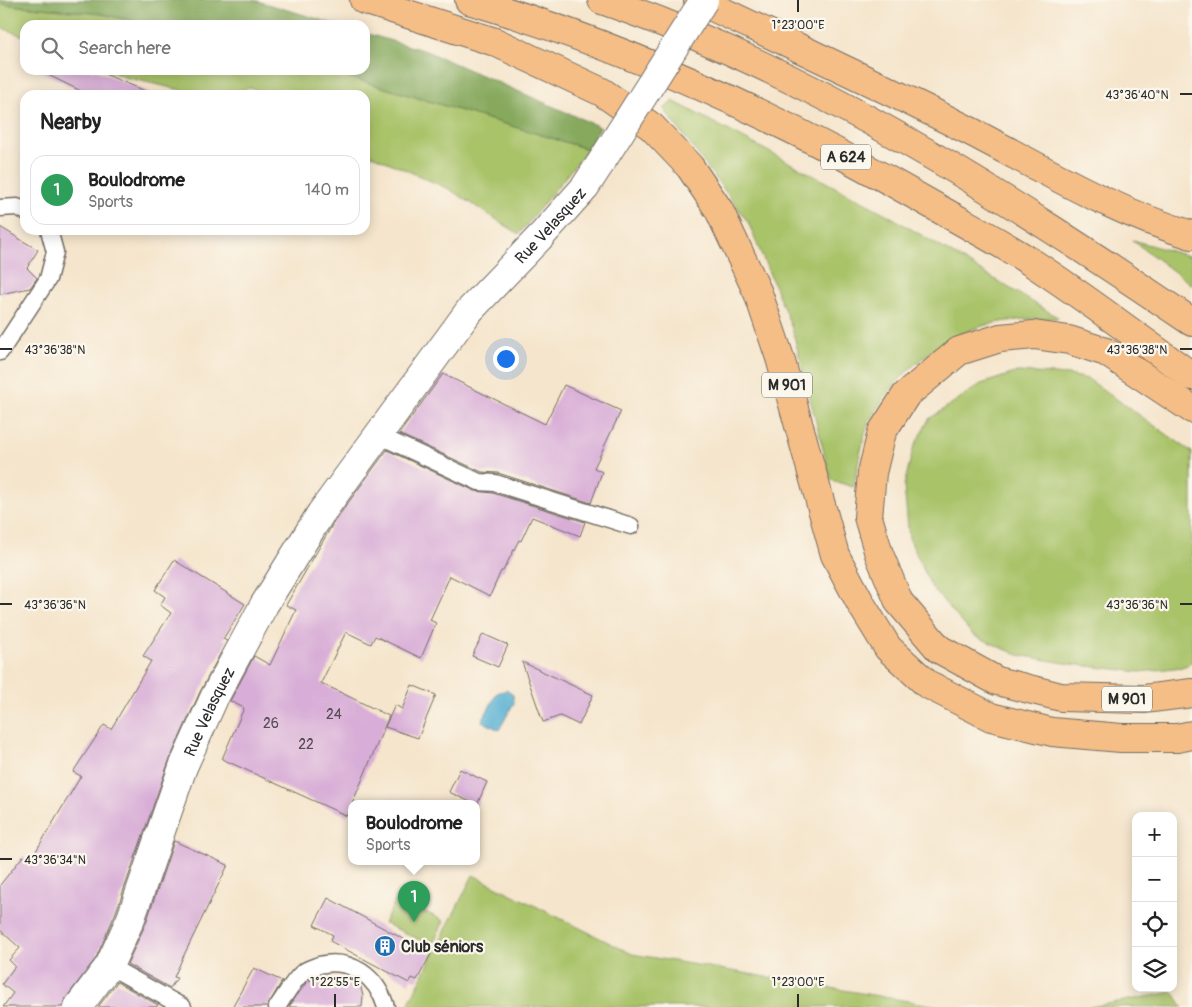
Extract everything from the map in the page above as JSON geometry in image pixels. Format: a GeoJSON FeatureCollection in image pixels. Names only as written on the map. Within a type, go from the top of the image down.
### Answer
{"type":"FeatureCollection","features":[{"type":"Feature","properties":{"kind":"highway","name":"M 901"},"geometry":{"type":"LineString","coordinates":[[364,0],[495,42],[602,92],[652,127],[690,167],[720,210],[758,293],[780,358],[835,555],[861,604],[888,648],[927,684],[991,717],[1052,732],[1121,738],[1177,738],[1192,735]]}},
{"type":"Feature","properties":{"kind":"highway","name":"A 624"},"geometry":{"type":"LineString","coordinates":[[468,0],[518,14],[634,58],[743,104],[869,168],[1033,263],[1192,376]]}},
{"type":"Feature","properties":{"kind":"highway","name":"A 624"},"geometry":{"type":"LineString","coordinates":[[602,0],[655,18],[737,54],[888,130],[1056,230],[1192,322]]}},
{"type":"Feature","properties":{"kind":"highway"},"geometry":{"type":"LineString","coordinates":[[698,0],[962,128],[1062,180],[1152,223],[1192,234]]}},
{"type":"Feature","properties":{"kind":"highway","name":"M 901"},"geometry":{"type":"LineString","coordinates":[[1192,409],[1106,352],[1069,340],[1034,335],[1000,338],[959,351],[906,395],[882,432],[872,473],[868,517],[879,554],[899,602],[939,649],[997,681],[1061,697],[1144,700],[1192,692]]}},
{"type":"Feature","properties":{"kind":"street","name":"Rue Velasquez"},"geometry":{"type":"LineString","coordinates":[[78,1007],[109,966],[131,918],[183,767],[214,698],[264,605],[321,513],[469,311],[585,187],[704,0]]}},
{"type":"Feature","properties":{"kind":"lane"},"geometry":{"type":"LineString","coordinates":[[0,208],[20,208]]}},
{"type":"Feature","properties":{"kind":"lane"},"geometry":{"type":"LineString","coordinates":[[0,352],[48,279],[55,252],[50,235]]}},
{"type":"Feature","properties":{"kind":"lane"},"geometry":{"type":"LineString","coordinates":[[378,435],[479,482],[495,483],[631,526]]}},
{"type":"Feature","properties":{"kind":"lane"},"geometry":{"type":"LineString","coordinates":[[277,1007],[302,973],[328,963],[344,963],[359,969],[373,980],[382,994],[386,1007]]}},
{"type":"Feature","properties":{"kind":"lane"},"geometry":{"type":"LineString","coordinates":[[109,966],[183,1007]]}},
{"type":"Feature","properties":{"kind":"green space"},"geometry":{"type":"Polygon","coordinates":[[[0,0],[254,0],[321,20],[128,20],[102,14],[0,4],[0,0]]]}},
{"type":"Feature","properties":{"kind":"green space"},"geometry":{"type":"Polygon","coordinates":[[[0,4],[102,14],[128,20],[20,20],[20,35],[0,27],[0,4]]]}},
{"type":"Feature","properties":{"kind":"green space"},"geometry":{"type":"Polygon","coordinates":[[[370,34],[426,51],[600,127],[588,149],[342,75],[370,75],[370,34]]]}},
{"type":"Feature","properties":{"kind":"green space"},"geometry":{"type":"Polygon","coordinates":[[[119,75],[342,75],[588,149],[519,234],[449,189],[370,154],[370,90],[257,90],[252,88],[238,90],[181,90],[119,75]]]}},
{"type":"Feature","properties":{"kind":"green space"},"geometry":{"type":"Polygon","coordinates":[[[673,101],[888,215],[1059,318],[1017,320],[986,325],[960,335],[930,353],[891,389],[871,418],[863,441],[853,487],[831,480],[792,328],[748,222],[664,109],[673,101]]]}},
{"type":"Feature","properties":{"kind":"green space"},"geometry":{"type":"Polygon","coordinates":[[[1132,240],[1192,257],[1192,285],[1132,240]]]}},
{"type":"Feature","properties":{"kind":"green space"},"geometry":{"type":"Polygon","coordinates":[[[1018,372],[1069,375],[1088,379],[1192,452],[1192,663],[1182,667],[1140,672],[1070,664],[1018,655],[973,635],[932,588],[909,538],[904,486],[913,449],[929,419],[981,384],[1018,372]]]}},
{"type":"Feature","properties":{"kind":"green space"},"geometry":{"type":"Polygon","coordinates":[[[473,875],[632,954],[943,1007],[407,1007],[473,875]]]}},
{"type":"Feature","properties":{"kind":"green space"},"geometry":{"type":"Polygon","coordinates":[[[397,898],[444,921],[432,946],[384,923],[397,898]]]}},
{"type":"Feature","properties":{"kind":"green space"},"geometry":{"type":"Polygon","coordinates":[[[1173,992],[1183,1007],[1090,1007],[1173,992]]]}},
{"type":"Feature","properties":{"kind":"water"},"geometry":{"type":"Polygon","coordinates":[[[507,690],[513,695],[514,703],[499,730],[482,721],[497,693],[507,690]]]}},
{"type":"Feature","properties":{"kind":"building"},"geometry":{"type":"Polygon","coordinates":[[[48,75],[107,75],[143,90],[79,90],[48,75]]]}},
{"type":"Feature","properties":{"kind":"building"},"geometry":{"type":"Polygon","coordinates":[[[0,227],[38,250],[27,268],[37,278],[30,288],[0,294],[0,227]]]}},
{"type":"Feature","properties":{"kind":"building"},"geometry":{"type":"Polygon","coordinates":[[[443,374],[545,424],[564,385],[621,411],[594,468],[602,472],[591,503],[498,473],[482,472],[399,434],[443,374]]]}},
{"type":"Feature","properties":{"kind":"building"},"geometry":{"type":"Polygon","coordinates":[[[387,450],[475,491],[493,493],[585,522],[580,536],[532,517],[521,541],[519,540],[503,571],[501,571],[490,596],[450,576],[430,620],[436,623],[421,658],[375,636],[371,644],[346,632],[321,683],[389,716],[354,800],[348,800],[347,816],[222,759],[244,708],[230,701],[254,656],[270,665],[296,610],[286,605],[334,522],[387,450]]]}},
{"type":"Feature","properties":{"kind":"building"},"geometry":{"type":"Polygon","coordinates":[[[174,560],[245,604],[223,639],[227,641],[200,692],[169,761],[116,912],[96,958],[66,998],[63,1007],[3,1007],[13,993],[2,984],[15,966],[9,960],[20,948],[0,930],[0,885],[23,856],[30,861],[81,776],[73,772],[104,725],[111,729],[151,661],[143,656],[171,613],[160,605],[165,597],[155,590],[174,560]]]}},
{"type":"Feature","properties":{"kind":"building"},"geometry":{"type":"Polygon","coordinates":[[[483,634],[508,645],[498,667],[472,656],[483,634]]]}},
{"type":"Feature","properties":{"kind":"building"},"geometry":{"type":"Polygon","coordinates":[[[522,662],[593,695],[579,725],[560,716],[543,722],[522,662]]]}},
{"type":"Feature","properties":{"kind":"building"},"geometry":{"type":"Polygon","coordinates":[[[412,685],[436,695],[418,738],[385,727],[395,705],[402,709],[412,685]]]}},
{"type":"Feature","properties":{"kind":"building"},"geometry":{"type":"Polygon","coordinates":[[[460,769],[487,782],[479,800],[466,800],[449,792],[460,769]]]}},
{"type":"Feature","properties":{"kind":"building"},"geometry":{"type":"Polygon","coordinates":[[[174,841],[228,865],[174,977],[177,978],[170,988],[127,964],[146,923],[174,841]]]}},
{"type":"Feature","properties":{"kind":"building","name":"Club séniors"},"geometry":{"type":"Polygon","coordinates":[[[328,898],[431,954],[417,980],[412,978],[409,983],[330,941],[333,935],[314,925],[328,898]]]}},
{"type":"Feature","properties":{"kind":"building"},"geometry":{"type":"Polygon","coordinates":[[[254,968],[282,981],[267,1007],[232,1007],[254,968]]]}},
{"type":"Feature","properties":{"kind":"building"},"geometry":{"type":"Polygon","coordinates":[[[316,977],[356,981],[360,984],[363,996],[362,1007],[289,1007],[306,983],[316,977]]]}},
{"type":"Feature","properties":{"kind":"building"},"geometry":{"type":"Polygon","coordinates":[[[117,982],[158,1005],[156,1007],[98,1007],[117,982]]]}},
{"type":"Feature","properties":{"kind":"place","name":"Boulodrome"},"geometry":{"type":"Point","coordinates":[414,922]}},
{"type":"Feature","properties":{"kind":"place","name":"Club séniors"},"geometry":{"type":"Point","coordinates":[385,946]}}]}
